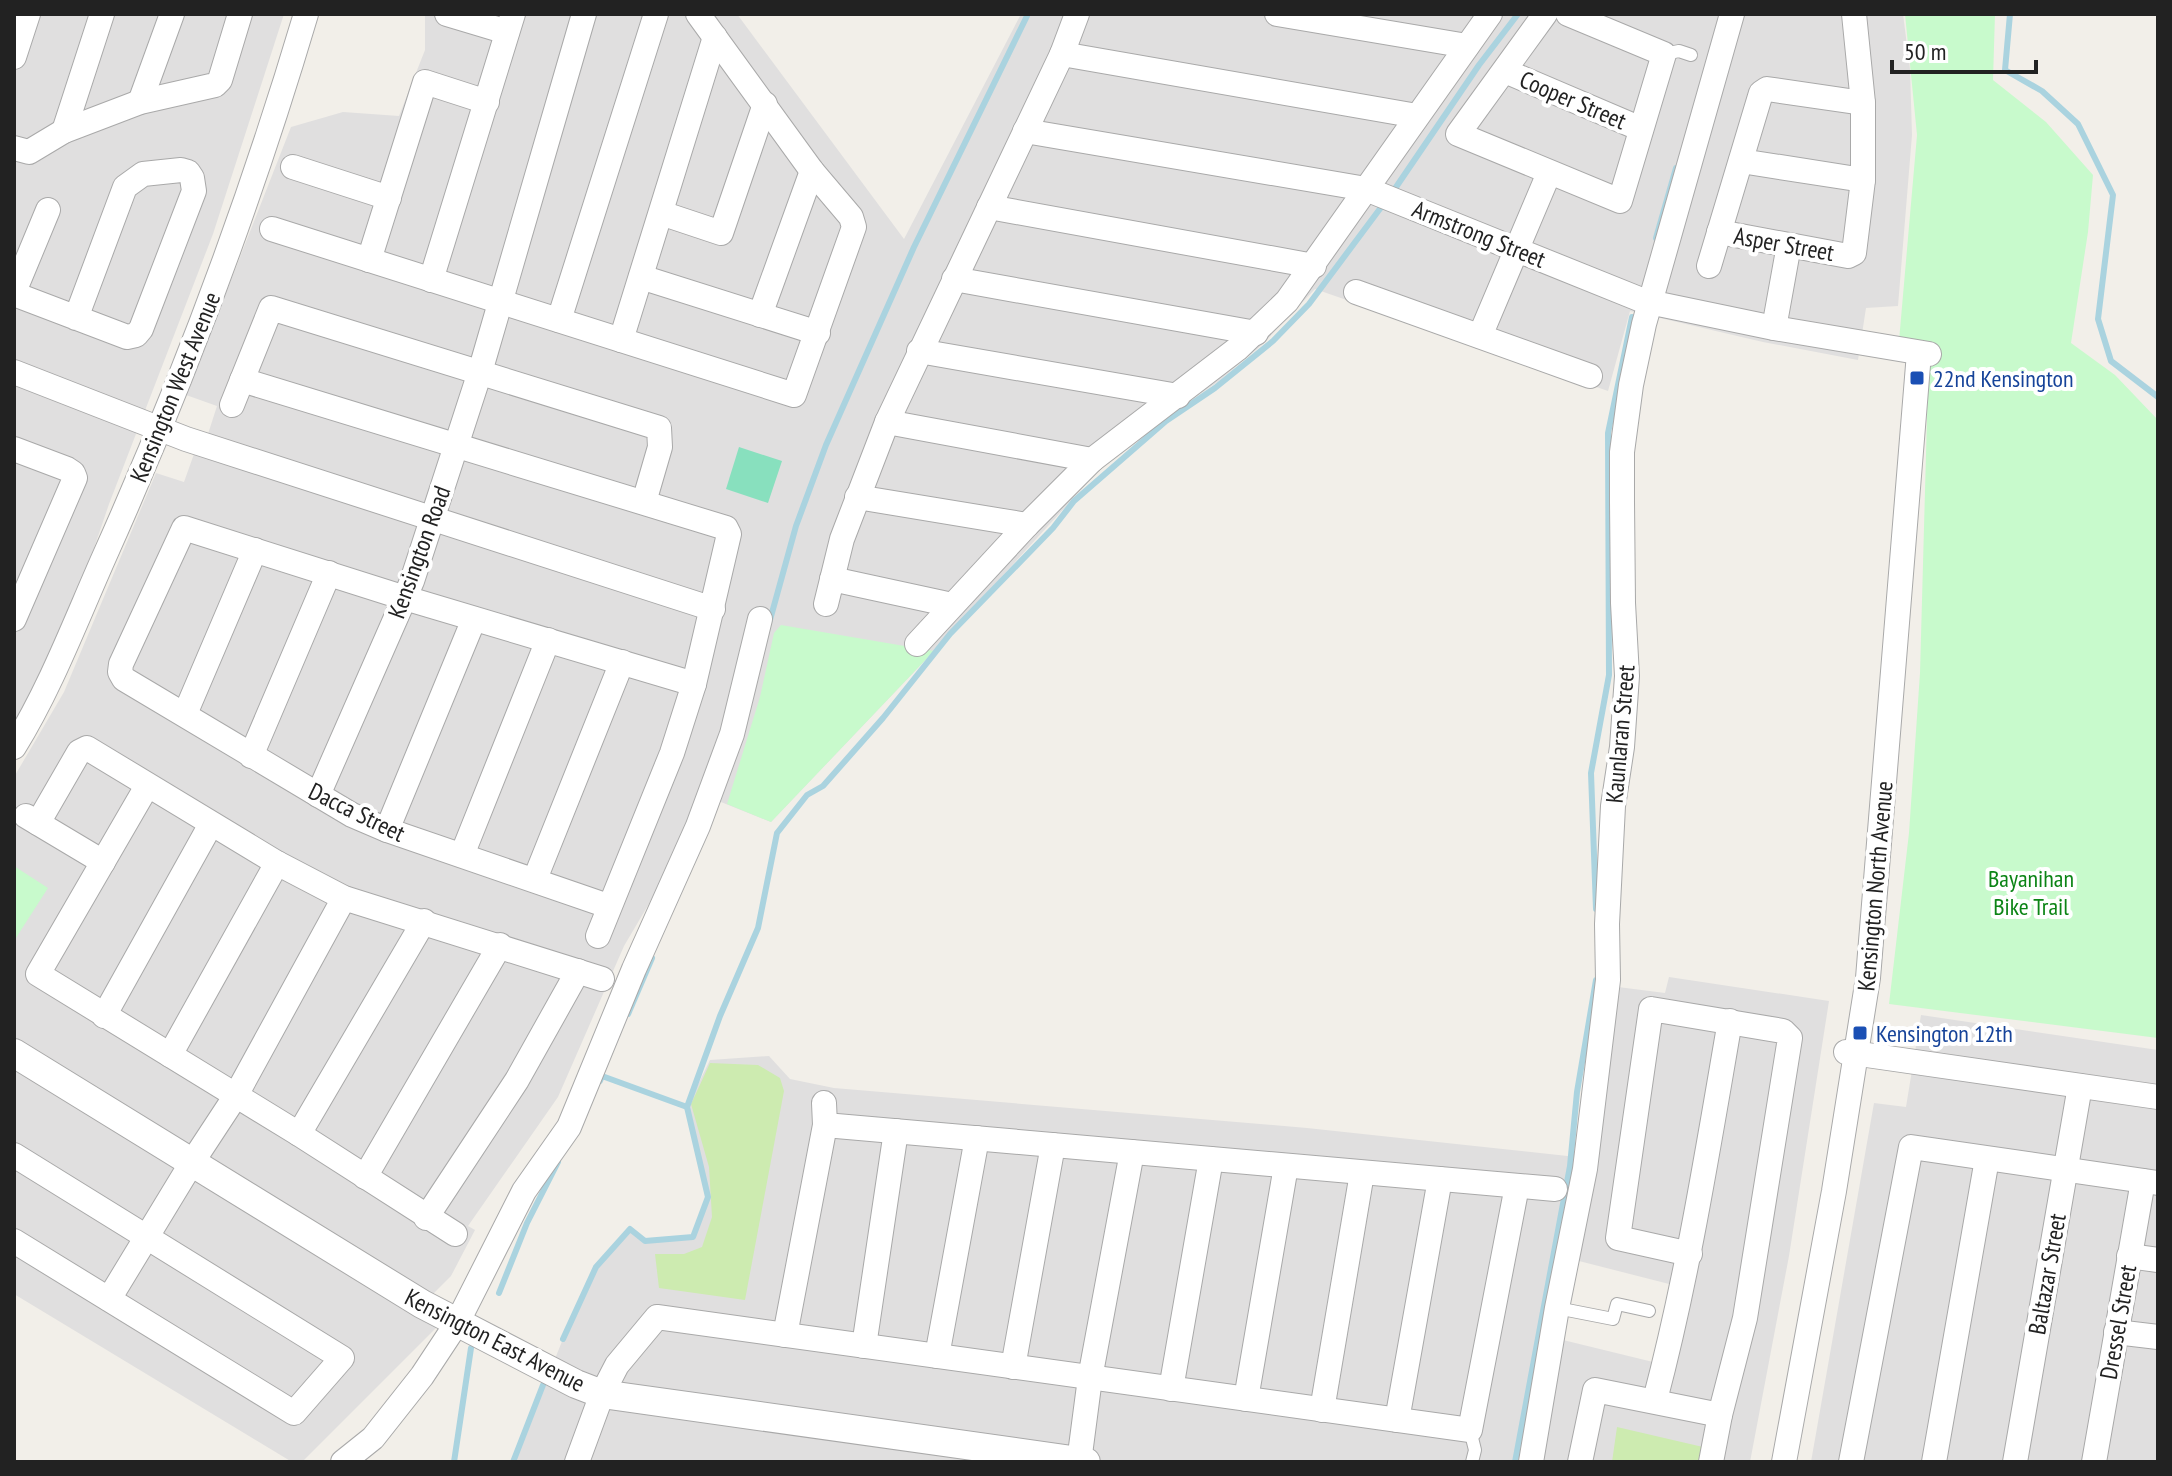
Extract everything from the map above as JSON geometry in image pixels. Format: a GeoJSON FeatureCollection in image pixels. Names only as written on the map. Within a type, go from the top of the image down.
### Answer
{"type":"FeatureCollection","features":[{"type":"Feature","properties":{"kind":"street"},"geometry":{"type":"LineString","coordinates":[[14,57],[28,14]]}},
{"type":"Feature","properties":{"kind":"street"},"geometry":{"type":"LineString","coordinates":[[64,131],[102,14]]}},
{"type":"Feature","properties":{"kind":"street"},"geometry":{"type":"LineString","coordinates":[[140,102],[172,14]]}},
{"type":"Feature","properties":{"kind":"street"},"geometry":{"type":"LineString","coordinates":[[14,148],[29,152],[64,131],[140,102],[215,85],[220,80],[240,14]]}},
{"type":"Feature","properties":{"kind":"street","name":"Kensington West Avenue"},"geometry":{"type":"LineString","coordinates":[[14,747],[48,683],[159,429],[221,273],[306,14]]}},
{"type":"Feature","properties":{"kind":"street"},"geometry":{"type":"LineString","coordinates":[[431,280],[510,23],[447,14]]}},
{"type":"Feature","properties":{"kind":"street","name":"Kensington Road"},"geometry":{"type":"LineString","coordinates":[[318,795],[405,598],[433,517],[480,372],[584,14]]}},
{"type":"Feature","properties":{"kind":"street"},"geometry":{"type":"LineString","coordinates":[[559,320],[656,14]]}},
{"type":"Feature","properties":{"kind":"street"},"geometry":{"type":"LineString","coordinates":[[272,229],[794,395],[854,227],[851,217],[812,171],[698,14]]}},
{"type":"Feature","properties":{"kind":"street"},"geometry":{"type":"LineString","coordinates":[[826,604],[857,497],[887,422],[1062,54],[1077,14]]}},
{"type":"Feature","properties":{"kind":"street"},"geometry":{"type":"LineString","coordinates":[[1277,14],[1467,46]]}},
{"type":"Feature","properties":{"kind":"street"},"geometry":{"type":"LineString","coordinates":[[917,644],[1092,460],[1256,333],[1287,301],[1372,191],[1417,116],[1490,14]]}},
{"type":"Feature","properties":{"kind":"street"},"geometry":{"type":"LineString","coordinates":[[1545,14],[1458,134],[1620,201],[1664,54],[1568,14]]}},
{"type":"Feature","properties":{"kind":"street","name":"Kaunlaran Street"},"geometry":{"type":"LineString","coordinates":[[1531,1462],[1585,1169],[1608,980],[1607,924],[1612,821],[1622,747],[1628,655],[1623,603],[1622,452],[1631,385],[1650,302],[1732,14]]}},
{"type":"Feature","properties":{"kind":"street"},"geometry":{"type":"LineString","coordinates":[[1741,161],[1863,180],[1863,103],[1846,15]]}},
{"type":"Feature","properties":{"kind":"street"},"geometry":{"type":"LineString","coordinates":[[621,340],[715,37]]}},
{"type":"Feature","properties":{"kind":"street"},"geometry":{"type":"LineString","coordinates":[[1062,54],[1417,116]]}},
{"type":"Feature","properties":{"kind":"street","name":"Cooper Street"},"geometry":{"type":"LineString","coordinates":[[1505,71],[1641,129]]}},
{"type":"Feature","properties":{"kind":"street"},"geometry":{"type":"LineString","coordinates":[[369,260],[425,82],[487,102]]}},
{"type":"Feature","properties":{"kind":"street"},"geometry":{"type":"LineString","coordinates":[[1709,266],[1761,93],[1767,89],[1863,103]]}},
{"type":"Feature","properties":{"kind":"street"},"geometry":{"type":"LineString","coordinates":[[661,213],[721,233],[765,104]]}},
{"type":"Feature","properties":{"kind":"street","name":"Armstrong Street"},"geometry":{"type":"LineString","coordinates":[[1025,131],[1372,191],[1650,302],[1774,328],[1924,354]]}},
{"type":"Feature","properties":{"kind":"street"},"geometry":{"type":"LineString","coordinates":[[293,167],[389,198]]}},
{"type":"Feature","properties":{"kind":"street"},"geometry":{"type":"LineString","coordinates":[[48,210],[14,293],[76,318],[127,337],[136,335],[141,329],[194,191],[192,178],[188,172],[181,170],[143,174],[125,187],[76,318]]}},
{"type":"Feature","properties":{"kind":"street"},"geometry":{"type":"LineString","coordinates":[[760,315],[812,171]]}},
{"type":"Feature","properties":{"kind":"street"},"geometry":{"type":"LineString","coordinates":[[1480,336],[1549,173]]}},
{"type":"Feature","properties":{"kind":"street","name":"Asper Street"},"geometry":{"type":"LineString","coordinates":[[1719,232],[1848,256],[1854,253],[1863,180]]}},
{"type":"Feature","properties":{"kind":"street"},"geometry":{"type":"LineString","coordinates":[[989,207],[1314,266]]}},
{"type":"Feature","properties":{"kind":"street"},"geometry":{"type":"LineString","coordinates":[[1774,328],[1789,245]]}},
{"type":"Feature","properties":{"kind":"street"},"geometry":{"type":"LineString","coordinates":[[641,277],[818,333]]}},
{"type":"Feature","properties":{"kind":"street"},"geometry":{"type":"LineString","coordinates":[[954,279],[1256,333]]}},
{"type":"Feature","properties":{"kind":"street"},"geometry":{"type":"LineString","coordinates":[[1356,292],[1590,376]]}},
{"type":"Feature","properties":{"kind":"street"},"geometry":{"type":"LineString","coordinates":[[232,405],[271,308],[659,428],[660,447],[644,502]]}},
{"type":"Feature","properties":{"kind":"street"},"geometry":{"type":"LineString","coordinates":[[919,351],[1178,396]]}},
{"type":"Feature","properties":{"kind":"street","name":"Kensington North Avenue"},"geometry":{"type":"LineString","coordinates":[[1784,1462],[1851,1053],[1868,978],[1924,354]]}},
{"type":"Feature","properties":{"kind":"street"},"geometry":{"type":"LineString","coordinates":[[14,372],[159,429],[713,609]]}},
{"type":"Feature","properties":{"kind":"street"},"geometry":{"type":"LineString","coordinates":[[242,380],[726,528],[729,534],[694,684],[672,753],[598,936]]}},
{"type":"Feature","properties":{"kind":"street"},"geometry":{"type":"LineString","coordinates":[[887,422],[1092,460]]}},
{"type":"Feature","properties":{"kind":"street"},"geometry":{"type":"LineString","coordinates":[[14,619],[75,478],[67,469],[17,457]]}},
{"type":"Feature","properties":{"kind":"street"},"geometry":{"type":"LineString","coordinates":[[857,497],[1027,525]]}},
{"type":"Feature","properties":{"kind":"street","name":"Dacca Street"},"geometry":{"type":"LineString","coordinates":[[255,550],[184,528],[121,664],[120,672],[124,679],[352,815],[387,830],[608,906]]}},
{"type":"Feature","properties":{"kind":"street"},"geometry":{"type":"LineString","coordinates":[[185,714],[255,550],[694,684]]}},
{"type":"Feature","properties":{"kind":"street"},"geometry":{"type":"LineString","coordinates":[[251,756],[329,573]]}},
{"type":"Feature","properties":{"kind":"street"},"geometry":{"type":"LineString","coordinates":[[832,579],[952,605]]}},
{"type":"Feature","properties":{"kind":"street"},"geometry":{"type":"LineString","coordinates":[[387,830],[474,619]]}},
{"type":"Feature","properties":{"kind":"street"},"geometry":{"type":"LineString","coordinates":[[343,1462],[373,1438],[422,1376],[457,1323],[524,1191],[569,1127],[634,969],[698,826],[732,734],[760,619]]}},
{"type":"Feature","properties":{"kind":"street"},"geometry":{"type":"LineString","coordinates":[[462,855],[548,640]]}},
{"type":"Feature","properties":{"kind":"street"},"geometry":{"type":"LineString","coordinates":[[535,879],[622,662]]}},
{"type":"Feature","properties":{"kind":"street"},"geometry":{"type":"LineString","coordinates":[[103,862],[31,819],[79,752],[87,748],[277,863],[344,898],[602,979]]}},
{"type":"Feature","properties":{"kind":"street"},"geometry":{"type":"LineString","coordinates":[[147,786],[38,974],[455,1234]]}},
{"type":"Feature","properties":{"kind":"street"},"geometry":{"type":"LineString","coordinates":[[104,1016],[211,824]]}},
{"type":"Feature","properties":{"kind":"street"},"geometry":{"type":"LineString","coordinates":[[170,1055],[277,863]]}},
{"type":"Feature","properties":{"kind":"street"},"geometry":{"type":"LineString","coordinates":[[109,1299],[235,1097],[344,898]]}},
{"type":"Feature","properties":{"kind":"street"},"geometry":{"type":"LineString","coordinates":[[299,1134],[424,921]]}},
{"type":"Feature","properties":{"kind":"street"},"geometry":{"type":"LineString","coordinates":[[365,1177],[500,945]]}},
{"type":"Feature","properties":{"kind":"street"},"geometry":{"type":"LineString","coordinates":[[426,1218],[517,1080],[578,971]]}},
{"type":"Feature","properties":{"kind":"street"},"geometry":{"type":"LineString","coordinates":[[1690,1254],[1618,1238],[1651,1009],[1783,1031],[1790,1038],[1745,1318],[1711,1462]]}},
{"type":"Feature","properties":{"kind":"street"},"geometry":{"type":"LineString","coordinates":[[1655,1400],[1677,1319],[1690,1254],[1730,1021]]}},
{"type":"Feature","properties":{"kind":"street","name":"Kensington East Avenue"},"geometry":{"type":"LineString","coordinates":[[14,1053],[191,1164],[457,1323],[576,1384],[602,1394],[1086,1462]]}},
{"type":"Feature","properties":{"kind":"street"},"geometry":{"type":"LineString","coordinates":[[1851,1053],[2158,1097]]}},
{"type":"Feature","properties":{"kind":"street","name":"Baltazar Street"},"geometry":{"type":"LineString","coordinates":[[2015,1462],[2080,1086]]}},
{"type":"Feature","properties":{"kind":"street"},"geometry":{"type":"LineString","coordinates":[[785,1335],[824,1114],[896,1131],[1555,1189]]}},
{"type":"Feature","properties":{"kind":"street"},"geometry":{"type":"LineString","coordinates":[[864,1346],[896,1131]]}},
{"type":"Feature","properties":{"kind":"street"},"geometry":{"type":"LineString","coordinates":[[937,1356],[977,1138]]}},
{"type":"Feature","properties":{"kind":"street"},"geometry":{"type":"LineString","coordinates":[[1013,1367],[1053,1145]]}},
{"type":"Feature","properties":{"kind":"street"},"geometry":{"type":"LineString","coordinates":[[1851,1462],[1911,1147],[2151,1182]]}},
{"type":"Feature","properties":{"kind":"street"},"geometry":{"type":"LineString","coordinates":[[1079,1462],[1090,1378],[1132,1152]]}},
{"type":"Feature","properties":{"kind":"street"},"geometry":{"type":"LineString","coordinates":[[14,1155],[342,1358],[294,1413],[14,1241]]}},
{"type":"Feature","properties":{"kind":"street"},"geometry":{"type":"LineString","coordinates":[[1171,1389],[1211,1159]]}},
{"type":"Feature","properties":{"kind":"street"},"geometry":{"type":"LineString","coordinates":[[1934,1462],[1987,1159]]}},
{"type":"Feature","properties":{"kind":"street"},"geometry":{"type":"LineString","coordinates":[[1246,1399],[1286,1166]]}},
{"type":"Feature","properties":{"kind":"street"},"geometry":{"type":"LineString","coordinates":[[1322,1410],[1362,1173]]}},
{"type":"Feature","properties":{"kind":"street"},"geometry":{"type":"LineString","coordinates":[[1397,1420],[1440,1179]]}},
{"type":"Feature","properties":{"kind":"street","name":"Dressel Street"},"geometry":{"type":"LineString","coordinates":[[2094,1462],[2129,1256],[2151,1182]]}},
{"type":"Feature","properties":{"kind":"street"},"geometry":{"type":"LineString","coordinates":[[577,1462],[602,1394],[617,1365],[657,1317],[1470,1430],[1517,1186]]}},
{"type":"Feature","properties":{"kind":"street"},"geometry":{"type":"LineString","coordinates":[[2129,1256],[2158,1260]]}},
{"type":"Feature","properties":{"kind":"street"},"geometry":{"type":"LineString","coordinates":[[2116,1332],[2158,1337]]}},
{"type":"Feature","properties":{"kind":"street"},"geometry":{"type":"LineString","coordinates":[[1580,1462],[1595,1390],[1720,1415]]}},
{"type":"Feature","properties":{"kind":"lane"},"geometry":{"type":"LineString","coordinates":[[1664,54],[1679,51],[1691,55]]}},
{"type":"Feature","properties":{"kind":"lane"},"geometry":{"type":"LineString","coordinates":[[1557,1308],[1613,1319],[1617,1304],[1649,1311]]}},
{"type":"Feature","properties":{"kind":"lane"},"geometry":{"type":"LineString","coordinates":[[1470,1430],[1475,1450],[1472,1462]]}},
{"type":"Feature","properties":{"kind":"shaded area"},"geometry":{"type":"Polygon","coordinates":[[[14,14],[284,14],[213,234],[109,504],[48,683],[14,729],[14,14]]]}},
{"type":"Feature","properties":{"kind":"shaded area"},"geometry":{"type":"Polygon","coordinates":[[[425,14],[737,14],[904,239],[1021,14],[1903,14],[1910,69],[1912,135],[1898,306],[1866,308],[1858,360],[1630,311],[1608,391],[1315,289],[1262,345],[1219,381],[1155,425],[1100,469],[934,651],[771,822],[706,796],[689,836],[624,946],[558,1097],[468,1226],[475,1230],[451,1276],[433,1294],[430,1292],[415,1314],[437,1327],[302,1462],[292,1462],[14,1294],[14,777],[64,692],[156,473],[184,482],[194,454],[208,434],[217,406],[186,395],[291,127],[343,112],[399,116],[425,50],[425,14]]]}},
{"type":"Feature","properties":{"kind":"shaded area"},"geometry":{"type":"Polygon","coordinates":[[[1669,977],[1829,1001],[1789,1256],[1750,1462],[513,1462],[596,1267],[630,1229],[645,1241],[693,1237],[708,1197],[687,1107],[710,1060],[769,1056],[790,1079],[834,1088],[1307,1128],[1595,1159],[1618,987],[1665,993],[1669,977]],[[1579,1261],[1563,1340],[1653,1362],[1673,1285],[1579,1261]]]}},
{"type":"Feature","properties":{"kind":"shaded area"},"geometry":{"type":"Polygon","coordinates":[[[1921,1015],[2158,1050],[2158,1462],[1811,1462],[1874,1103],[1906,1107],[1921,1015]]]}},
{"type":"Feature","properties":{"kind":"green space","name":"Bayanihan Bike Trail"},"geometry":{"type":"Polygon","coordinates":[[[1905,14],[1995,14],[1993,80],[2046,122],[2093,175],[2088,232],[2071,343],[2115,375],[2158,420],[2158,1038],[1889,1004],[1909,833],[1920,673],[1929,345],[1899,341],[1917,135],[1905,14]]]}},
{"type":"Feature","properties":{"kind":"green space"},"geometry":{"type":"Polygon","coordinates":[[[739,447],[782,461],[768,503],[726,489],[739,447]]]}},
{"type":"Feature","properties":{"kind":"green space"},"geometry":{"type":"Polygon","coordinates":[[[781,625],[934,651],[771,822],[727,804],[760,697],[774,633],[781,625]]]}},
{"type":"Feature","properties":{"kind":"green space"},"geometry":{"type":"Polygon","coordinates":[[[14,866],[48,888],[14,941],[14,866]]]}},
{"type":"Feature","properties":{"kind":"green space"},"geometry":{"type":"Polygon","coordinates":[[[710,1063],[758,1065],[780,1078],[784,1091],[745,1300],[659,1288],[655,1254],[684,1254],[702,1247],[712,1217],[709,1167],[691,1104],[710,1063]]]}},
{"type":"Feature","properties":{"kind":"green space"},"geometry":{"type":"Polygon","coordinates":[[[1617,1427],[1703,1447],[1701,1462],[1612,1462],[1617,1427]]]}},
{"type":"Feature","properties":{"kind":"waterway"},"geometry":{"type":"LineString","coordinates":[[1392,193],[1479,65],[1518,14]]}},
{"type":"Feature","properties":{"kind":"waterway"},"geometry":{"type":"LineString","coordinates":[[2010,14],[2005,70],[2042,91],[2078,124],[2113,195],[2098,319],[2111,361],[2158,397]]}},
{"type":"Feature","properties":{"kind":"waterway"},"geometry":{"type":"LineString","coordinates":[[770,620],[796,526],[826,445],[914,247],[1027,16]]}},
{"type":"Feature","properties":{"kind":"waterway"},"geometry":{"type":"LineString","coordinates":[[1656,238],[1676,168]]}},
{"type":"Feature","properties":{"kind":"waterway"},"geometry":{"type":"LineString","coordinates":[[563,1339],[596,1267],[630,1229],[645,1241],[693,1237],[708,1197],[687,1107],[720,1016],[758,928],[777,833],[807,795],[823,786],[883,718],[950,634],[1053,528],[1074,501],[1166,421],[1215,388],[1273,341],[1309,304],[1385,202]]}},
{"type":"Feature","properties":{"kind":"waterway"},"geometry":{"type":"LineString","coordinates":[[1596,909],[1591,773],[1609,675],[1608,433],[1632,317]]}},
{"type":"Feature","properties":{"kind":"waterway"},"geometry":{"type":"LineString","coordinates":[[628,1014],[652,958]]}},
{"type":"Feature","properties":{"kind":"waterway"},"geometry":{"type":"LineString","coordinates":[[1515,1462],[1570,1166],[1577,1092],[1596,980]]}},
{"type":"Feature","properties":{"kind":"waterway"},"geometry":{"type":"LineString","coordinates":[[600,1081],[602,1076],[687,1107]]}},
{"type":"Feature","properties":{"kind":"waterway"},"geometry":{"type":"LineString","coordinates":[[499,1293],[527,1223],[558,1162]]}},
{"type":"Feature","properties":{"kind":"waterway"},"geometry":{"type":"LineString","coordinates":[[454,1462],[471,1348]]}},
{"type":"Feature","properties":{"kind":"waterway"},"geometry":{"type":"LineString","coordinates":[[513,1462],[543,1385]]}},
{"type":"Feature","properties":{"kind":"place","name":"22nd Kensington"},"geometry":{"type":"Point","coordinates":[1917,378]}},
{"type":"Feature","properties":{"kind":"place","name":"Kensington 12th"},"geometry":{"type":"Point","coordinates":[1860,1033]}}]}
